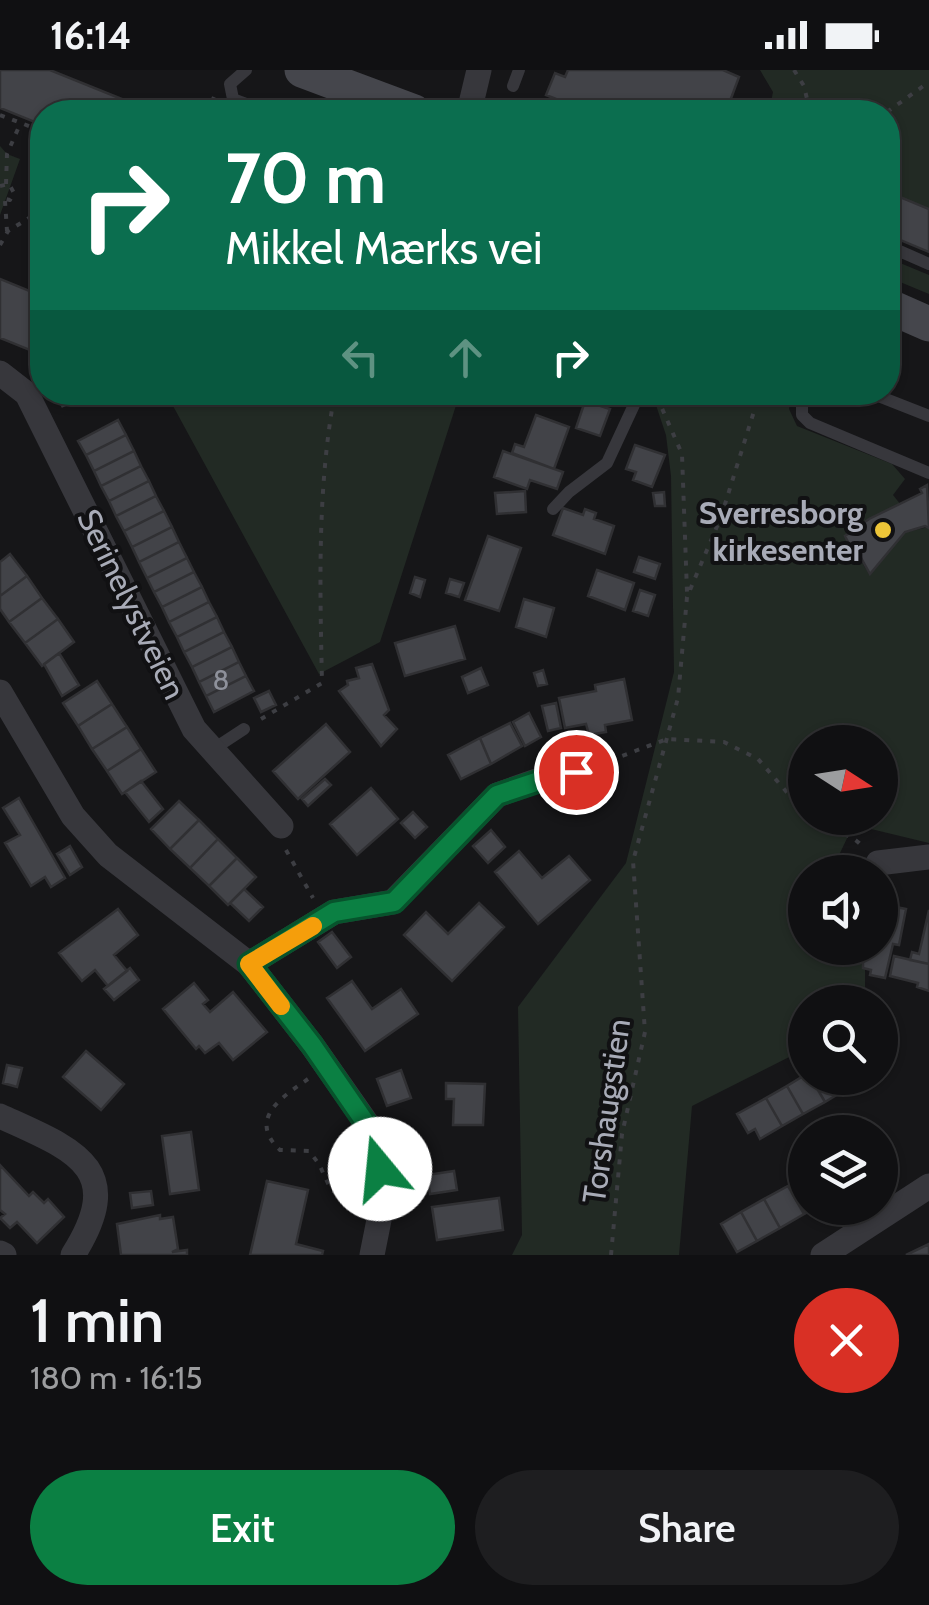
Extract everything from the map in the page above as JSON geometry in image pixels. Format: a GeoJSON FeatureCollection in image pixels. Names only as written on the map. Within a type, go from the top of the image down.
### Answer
{"type":"FeatureCollection","features":[{"type":"Feature","properties":{"kind":"street"},"geometry":{"type":"LineString","coordinates":[[302,70],[382,100]]}},
{"type":"Feature","properties":{"kind":"street"},"geometry":{"type":"LineString","coordinates":[[472,100],[480,70]]}},
{"type":"Feature","properties":{"kind":"street"},"geometry":{"type":"LineString","coordinates":[[900,311],[929,324]]}},
{"type":"Feature","properties":{"kind":"street","name":"Serinelystveien"},"geometry":{"type":"LineString","coordinates":[[0,373],[30,400]]}},
{"type":"Feature","properties":{"kind":"street","name":"Serinelystveien"},"geometry":{"type":"LineString","coordinates":[[33,405],[194,729],[280,826]]}},
{"type":"Feature","properties":{"kind":"street"},"geometry":{"type":"LineString","coordinates":[[0,692],[73,816],[108,855],[249,964],[376,1138],[382,1207],[372,1255]]}},
{"type":"Feature","properties":{"kind":"street"},"geometry":{"type":"LineString","coordinates":[[249,964],[334,912],[394,902],[497,795],[576,772]]}},
{"type":"Feature","properties":{"kind":"street"},"geometry":{"type":"LineString","coordinates":[[898,861],[929,857]]}},
{"type":"Feature","properties":{"kind":"street"},"geometry":{"type":"LineString","coordinates":[[0,1116],[73,1152],[94,1174],[96,1204],[88,1231],[73,1255]]}},
{"type":"Feature","properties":{"kind":"street"},"geometry":{"type":"LineString","coordinates":[[823,1255],[929,1186]]}},
{"type":"Feature","properties":{"kind":"lane"},"geometry":{"type":"LineString","coordinates":[[237,100],[230,84],[246,70]]}},
{"type":"Feature","properties":{"kind":"lane"},"geometry":{"type":"LineString","coordinates":[[513,86],[519,70]]}},
{"type":"Feature","properties":{"kind":"lane"},"geometry":{"type":"LineString","coordinates":[[900,251],[929,264]]}},
{"type":"Feature","properties":{"kind":"lane"},"geometry":{"type":"LineString","coordinates":[[553,509],[607,463],[634,405]]}},
{"type":"Feature","properties":{"kind":"lane"},"geometry":{"type":"LineString","coordinates":[[802,405],[802,415],[810,423],[929,473]]}},
{"type":"Feature","properties":{"kind":"lane"},"geometry":{"type":"LineString","coordinates":[[900,405],[929,416]]}},
{"type":"Feature","properties":{"kind":"lane"},"geometry":{"type":"LineString","coordinates":[[212,750],[244,729]]}},
{"type":"Feature","properties":{"kind":"path"},"geometry":{"type":"LineString","coordinates":[[794,70],[807,100]]}},
{"type":"Feature","properties":{"kind":"path"},"geometry":{"type":"LineString","coordinates":[[900,103],[929,82]]}},
{"type":"Feature","properties":{"kind":"path"},"geometry":{"type":"LineString","coordinates":[[0,114],[30,123]]}},
{"type":"Feature","properties":{"kind":"path"},"geometry":{"type":"LineString","coordinates":[[7,232],[2,200],[12,198],[14,193],[13,188],[3,185],[7,154],[21,122]]}},
{"type":"Feature","properties":{"kind":"path"},"geometry":{"type":"LineString","coordinates":[[0,245],[7,232],[30,218]]}},
{"type":"Feature","properties":{"kind":"path"},"geometry":{"type":"LineString","coordinates":[[38,415],[62,405]]}},
{"type":"Feature","properties":{"kind":"path"},"geometry":{"type":"LineString","coordinates":[[244,729],[322,683],[320,540],[326,437],[332,405]]}},
{"type":"Feature","properties":{"kind":"path"},"geometry":{"type":"LineString","coordinates":[[661,405],[682,454],[687,597]]}},
{"type":"Feature","properties":{"kind":"path","name":"Torshaugstien"},"geometry":{"type":"LineString","coordinates":[[611,1255],[622,1134],[645,1032],[633,861],[678,698],[687,597],[722,517],[756,405]]}},
{"type":"Feature","properties":{"kind":"path"},"geometry":{"type":"LineString","coordinates":[[576,772],[667,739],[724,742],[758,759],[788,793]]}},
{"type":"Feature","properties":{"kind":"path"},"geometry":{"type":"LineString","coordinates":[[280,826],[286,852],[314,900]]}},
{"type":"Feature","properties":{"kind":"path"},"geometry":{"type":"LineString","coordinates":[[847,835],[871,855]]}},
{"type":"Feature","properties":{"kind":"path"},"geometry":{"type":"LineString","coordinates":[[327,1067],[280,1100],[268,1116],[267,1133],[280,1150],[310,1151],[330,1190],[339,1196],[382,1207]]}},
{"type":"Feature","properties":{"kind":"shaded area"},"geometry":{"type":"Polygon","coordinates":[[[760,70],[929,70],[929,209],[900,197],[900,100],[771,100],[773,92],[760,70]]]}},
{"type":"Feature","properties":{"kind":"shaded area"},"geometry":{"type":"Polygon","coordinates":[[[0,146],[20,159],[0,215],[0,146]]]}},
{"type":"Feature","properties":{"kind":"shaded area"},"geometry":{"type":"Polygon","coordinates":[[[900,263],[929,275],[929,294],[900,282],[900,263]]]}},
{"type":"Feature","properties":{"kind":"shaded area"},"geometry":{"type":"Polygon","coordinates":[[[173,405],[456,405],[380,642],[319,674],[173,405]]]}},
{"type":"Feature","properties":{"kind":"shaded area"},"geometry":{"type":"Polygon","coordinates":[[[656,405],[790,405],[797,426],[892,464],[905,479],[893,495],[901,505],[846,536],[869,574],[906,532],[929,527],[929,843],[896,835],[898,725],[788,725],[788,835],[849,835],[841,855],[788,855],[788,965],[865,965],[865,985],[788,985],[788,1058],[692,1106],[679,1255],[512,1255],[522,1235],[518,1007],[626,863],[674,672],[671,476],[666,435],[656,405]]]}},
{"type":"Feature","properties":{"kind":"building"},"geometry":{"type":"Polygon","coordinates":[[[0,70],[50,70],[124,100],[30,100],[30,120],[0,108],[0,70]]]}},
{"type":"Feature","properties":{"kind":"building"},"geometry":{"type":"Polygon","coordinates":[[[568,70],[723,70],[739,77],[730,100],[556,100],[546,95],[555,73],[565,77],[568,70]]]}},
{"type":"Feature","properties":{"kind":"building"},"geometry":{"type":"Polygon","coordinates":[[[900,197],[929,209],[929,252],[900,240],[900,197]]]}},
{"type":"Feature","properties":{"kind":"building"},"geometry":{"type":"Polygon","coordinates":[[[0,279],[30,291],[30,350],[0,338],[0,279]]]}},
{"type":"Feature","properties":{"kind":"building"},"geometry":{"type":"Polygon","coordinates":[[[584,405],[610,409],[600,436],[576,428],[584,405]]]}},
{"type":"Feature","properties":{"kind":"building"},"geometry":{"type":"Polygon","coordinates":[[[536,415],[569,427],[554,469],[512,453],[515,444],[524,447],[536,415]]]}},
{"type":"Feature","properties":{"kind":"building"},"geometry":{"type":"Polygon","coordinates":[[[118,420],[126,435],[86,455],[78,441],[118,420]]]}},
{"type":"Feature","properties":{"kind":"building"},"geometry":{"type":"Polygon","coordinates":[[[126,435],[134,451],[94,471],[86,455],[126,435]]]}},
{"type":"Feature","properties":{"kind":"building"},"geometry":{"type":"Polygon","coordinates":[[[635,445],[665,455],[652,487],[633,480],[636,472],[626,469],[635,445]]]}},
{"type":"Feature","properties":{"kind":"building"},"geometry":{"type":"Polygon","coordinates":[[[134,451],[141,466],[101,486],[94,471],[134,451]]]}},
{"type":"Feature","properties":{"kind":"building"},"geometry":{"type":"Polygon","coordinates":[[[503,451],[563,472],[557,489],[530,480],[527,489],[494,477],[503,451]]]}},
{"type":"Feature","properties":{"kind":"building"},"geometry":{"type":"Polygon","coordinates":[[[141,466],[149,481],[109,501],[101,486],[141,466]]]}},
{"type":"Feature","properties":{"kind":"building"},"geometry":{"type":"Polygon","coordinates":[[[149,481],[156,496],[116,516],[109,501],[149,481]]]}},
{"type":"Feature","properties":{"kind":"building","name":"Sverresborg kirkesenter"},"geometry":{"type":"Polygon","coordinates":[[[927,485],[929,528],[905,532],[870,574],[861,558],[857,560],[845,536],[869,519],[922,493],[920,489],[927,485]]]}},
{"type":"Feature","properties":{"kind":"building"},"geometry":{"type":"Polygon","coordinates":[[[525,491],[526,512],[497,514],[495,493],[525,491]]]}},
{"type":"Feature","properties":{"kind":"building"},"geometry":{"type":"Polygon","coordinates":[[[664,492],[665,506],[655,506],[653,493],[664,492]]]}},
{"type":"Feature","properties":{"kind":"building"},"geometry":{"type":"Polygon","coordinates":[[[156,496],[164,511],[124,531],[116,516],[156,496]]]}},
{"type":"Feature","properties":{"kind":"building"},"geometry":{"type":"Polygon","coordinates":[[[563,508],[583,515],[585,509],[596,513],[594,519],[614,526],[605,554],[553,535],[563,508]]]}},
{"type":"Feature","properties":{"kind":"building"},"geometry":{"type":"Polygon","coordinates":[[[164,511],[172,527],[132,547],[124,531],[164,511]]]}},
{"type":"Feature","properties":{"kind":"building"},"geometry":{"type":"Polygon","coordinates":[[[172,527],[179,542],[139,562],[132,547],[172,527]]]}},
{"type":"Feature","properties":{"kind":"building"},"geometry":{"type":"Polygon","coordinates":[[[488,536],[521,548],[499,611],[465,600],[488,536]]]}},
{"type":"Feature","properties":{"kind":"building"},"geometry":{"type":"Polygon","coordinates":[[[179,542],[187,558],[147,578],[139,562],[179,542]]]}},
{"type":"Feature","properties":{"kind":"building"},"geometry":{"type":"Polygon","coordinates":[[[10,554],[27,576],[0,596],[0,562],[10,554]]]}},
{"type":"Feature","properties":{"kind":"building"},"geometry":{"type":"Polygon","coordinates":[[[639,557],[660,564],[655,579],[634,572],[639,557]]]}},
{"type":"Feature","properties":{"kind":"building"},"geometry":{"type":"Polygon","coordinates":[[[187,558],[194,572],[154,592],[147,578],[187,558]]]}},
{"type":"Feature","properties":{"kind":"building"},"geometry":{"type":"Polygon","coordinates":[[[597,570],[634,583],[625,610],[588,596],[597,570]]]}},
{"type":"Feature","properties":{"kind":"building"},"geometry":{"type":"Polygon","coordinates":[[[194,572],[202,587],[162,607],[154,592],[194,572]]]}},
{"type":"Feature","properties":{"kind":"building"},"geometry":{"type":"Polygon","coordinates":[[[27,576],[42,598],[9,622],[0,609],[0,596],[27,576]]]}},
{"type":"Feature","properties":{"kind":"building"},"geometry":{"type":"Polygon","coordinates":[[[415,577],[425,580],[420,597],[410,593],[415,577]]]}},
{"type":"Feature","properties":{"kind":"building"},"geometry":{"type":"Polygon","coordinates":[[[450,579],[464,583],[459,597],[446,593],[450,579]]]}},
{"type":"Feature","properties":{"kind":"building"},"geometry":{"type":"Polygon","coordinates":[[[202,587],[209,602],[169,622],[162,607],[202,587]]]}},
{"type":"Feature","properties":{"kind":"building"},"geometry":{"type":"Polygon","coordinates":[[[640,590],[655,595],[648,616],[633,611],[640,590]]]}},
{"type":"Feature","properties":{"kind":"building"},"geometry":{"type":"Polygon","coordinates":[[[42,598],[58,619],[25,643],[9,622],[42,598]]]}},
{"type":"Feature","properties":{"kind":"building"},"geometry":{"type":"Polygon","coordinates":[[[524,599],[554,608],[546,637],[516,627],[524,599]]]}},
{"type":"Feature","properties":{"kind":"building"},"geometry":{"type":"Polygon","coordinates":[[[209,602],[217,617],[177,637],[169,622],[209,602]]]}},
{"type":"Feature","properties":{"kind":"building"},"geometry":{"type":"Polygon","coordinates":[[[217,617],[224,632],[184,652],[177,637],[217,617]]]}},
{"type":"Feature","properties":{"kind":"building"},"geometry":{"type":"Polygon","coordinates":[[[58,619],[74,642],[42,666],[25,643],[58,619]]]}},
{"type":"Feature","properties":{"kind":"building"},"geometry":{"type":"Polygon","coordinates":[[[455,626],[465,659],[405,676],[395,643],[455,626]]]}},
{"type":"Feature","properties":{"kind":"building"},"geometry":{"type":"Polygon","coordinates":[[[224,632],[232,647],[192,667],[184,652],[224,632]]]}},
{"type":"Feature","properties":{"kind":"building"},"geometry":{"type":"Polygon","coordinates":[[[232,647],[239,662],[199,682],[192,667],[232,647]]]}},
{"type":"Feature","properties":{"kind":"building"},"geometry":{"type":"Polygon","coordinates":[[[59,653],[79,685],[62,696],[44,664],[59,653]]]}},
{"type":"Feature","properties":{"kind":"building"},"geometry":{"type":"Polygon","coordinates":[[[239,662],[246,676],[206,696],[199,682],[239,662]]]}},
{"type":"Feature","properties":{"kind":"building"},"geometry":{"type":"Polygon","coordinates":[[[372,664],[389,710],[384,715],[397,729],[381,746],[339,691],[348,685],[347,681],[359,678],[356,668],[372,664]]]}},
{"type":"Feature","properties":{"kind":"building"},"geometry":{"type":"Polygon","coordinates":[[[481,668],[488,685],[468,693],[462,677],[481,668]]]}},
{"type":"Feature","properties":{"kind":"building"},"geometry":{"type":"Polygon","coordinates":[[[543,670],[547,684],[538,686],[534,673],[543,670]]]}},
{"type":"Feature","properties":{"kind":"building"},"geometry":{"type":"Polygon","coordinates":[[[246,676],[254,691],[214,712],[206,696],[246,676]]]}},
{"type":"Feature","properties":{"kind":"building"},"geometry":{"type":"Polygon","coordinates":[[[624,679],[632,720],[605,725],[606,732],[589,735],[586,724],[565,728],[559,698],[596,691],[595,685],[624,679]]]}},
{"type":"Feature","properties":{"kind":"building"},"geometry":{"type":"Polygon","coordinates":[[[97,681],[112,704],[78,726],[63,703],[97,681]]]}},
{"type":"Feature","properties":{"kind":"building"},"geometry":{"type":"Polygon","coordinates":[[[269,691],[276,705],[261,712],[254,698],[269,691]]]}},
{"type":"Feature","properties":{"kind":"building"},"geometry":{"type":"Polygon","coordinates":[[[556,703],[561,728],[548,731],[542,706],[556,703]]]}},
{"type":"Feature","properties":{"kind":"building"},"geometry":{"type":"Polygon","coordinates":[[[112,704],[127,727],[92,749],[78,726],[112,704]]]}},
{"type":"Feature","properties":{"kind":"building"},"geometry":{"type":"Polygon","coordinates":[[[529,713],[541,737],[525,746],[513,722],[529,713]]]}},
{"type":"Feature","properties":{"kind":"building"},"geometry":{"type":"Polygon","coordinates":[[[510,723],[522,746],[491,764],[480,738],[510,723]]]}},
{"type":"Feature","properties":{"kind":"building"},"geometry":{"type":"Polygon","coordinates":[[[326,724],[350,752],[298,799],[273,771],[326,724]]]}},
{"type":"Feature","properties":{"kind":"building"},"geometry":{"type":"Polygon","coordinates":[[[127,727],[141,749],[107,771],[92,749],[127,727]]]}},
{"type":"Feature","properties":{"kind":"building"},"geometry":{"type":"Polygon","coordinates":[[[480,738],[491,764],[461,779],[448,755],[480,738]]]}},
{"type":"Feature","properties":{"kind":"building"},"geometry":{"type":"Polygon","coordinates":[[[141,749],[156,772],[122,794],[107,771],[141,749]]]}},
{"type":"Feature","properties":{"kind":"building"},"geometry":{"type":"Polygon","coordinates":[[[325,779],[331,785],[308,806],[302,799],[325,779]]]}},
{"type":"Feature","properties":{"kind":"building"},"geometry":{"type":"Polygon","coordinates":[[[141,781],[163,809],[149,822],[125,792],[141,781]]]}},
{"type":"Feature","properties":{"kind":"building"},"geometry":{"type":"Polygon","coordinates":[[[371,788],[398,819],[357,855],[330,824],[371,788]]]}},
{"type":"Feature","properties":{"kind":"building"},"geometry":{"type":"Polygon","coordinates":[[[19,798],[65,878],[51,887],[45,877],[31,886],[5,843],[20,835],[3,808],[19,798]]]}},
{"type":"Feature","properties":{"kind":"building"},"geometry":{"type":"Polygon","coordinates":[[[179,801],[199,820],[170,849],[151,829],[179,801]]]}},
{"type":"Feature","properties":{"kind":"building"},"geometry":{"type":"Polygon","coordinates":[[[413,812],[427,827],[415,838],[401,823],[413,812]]]}},
{"type":"Feature","properties":{"kind":"building"},"geometry":{"type":"Polygon","coordinates":[[[199,820],[218,839],[190,868],[170,849],[199,820]]]}},
{"type":"Feature","properties":{"kind":"building"},"geometry":{"type":"Polygon","coordinates":[[[491,830],[505,847],[488,863],[473,846],[491,830]]]}},
{"type":"Feature","properties":{"kind":"building"},"geometry":{"type":"Polygon","coordinates":[[[218,839],[237,858],[209,886],[190,868],[218,839]]]}},
{"type":"Feature","properties":{"kind":"building"},"geometry":{"type":"Polygon","coordinates":[[[70,846],[82,867],[70,875],[57,854],[70,846]]]}},
{"type":"Feature","properties":{"kind":"building"},"geometry":{"type":"Polygon","coordinates":[[[519,851],[542,878],[569,856],[590,880],[538,924],[495,872],[519,851]]]}},
{"type":"Feature","properties":{"kind":"building"},"geometry":{"type":"Polygon","coordinates":[[[237,858],[256,877],[228,905],[209,886],[237,858]]]}},
{"type":"Feature","properties":{"kind":"building"},"geometry":{"type":"Polygon","coordinates":[[[244,889],[263,907],[249,921],[230,903],[244,889]]]}},
{"type":"Feature","properties":{"kind":"building"},"geometry":{"type":"Polygon","coordinates":[[[479,903],[504,927],[452,981],[404,935],[426,912],[448,934],[479,903]]]}},
{"type":"Feature","properties":{"kind":"building"},"geometry":{"type":"Polygon","coordinates":[[[898,907],[906,909],[898,945],[898,907]]]}},
{"type":"Feature","properties":{"kind":"building"},"geometry":{"type":"Polygon","coordinates":[[[118,909],[138,935],[114,955],[127,971],[108,986],[95,970],[82,981],[59,953],[118,909]]]}},
{"type":"Feature","properties":{"kind":"building"},"geometry":{"type":"Polygon","coordinates":[[[929,910],[929,964],[910,960],[912,952],[919,954],[929,910]]]}},
{"type":"Feature","properties":{"kind":"building"},"geometry":{"type":"Polygon","coordinates":[[[332,932],[351,957],[337,968],[318,942],[332,932]]]}},
{"type":"Feature","properties":{"kind":"building"},"geometry":{"type":"Polygon","coordinates":[[[898,957],[929,964],[929,991],[917,987],[918,983],[890,976],[892,965],[898,965],[898,957]]]}},
{"type":"Feature","properties":{"kind":"building"},"geometry":{"type":"Polygon","coordinates":[[[888,965],[885,978],[870,975],[871,970],[863,968],[888,965]]]}},
{"type":"Feature","properties":{"kind":"building"},"geometry":{"type":"Polygon","coordinates":[[[130,968],[139,980],[114,1000],[104,989],[130,968]]]}},
{"type":"Feature","properties":{"kind":"building"},"geometry":{"type":"Polygon","coordinates":[[[352,981],[372,1009],[401,989],[418,1014],[365,1051],[327,998],[352,981]]]}},
{"type":"Feature","properties":{"kind":"building"},"geometry":{"type":"Polygon","coordinates":[[[194,983],[208,1000],[203,1004],[210,1012],[233,992],[267,1032],[233,1060],[219,1043],[205,1053],[199,1046],[196,1049],[163,1009],[194,983]]]}},
{"type":"Feature","properties":{"kind":"building"},"geometry":{"type":"Polygon","coordinates":[[[86,1051],[124,1084],[101,1110],[63,1077],[86,1051]]]}},
{"type":"Feature","properties":{"kind":"building"},"geometry":{"type":"Polygon","coordinates":[[[7,1065],[22,1068],[17,1087],[3,1083],[7,1065]]]}},
{"type":"Feature","properties":{"kind":"building"},"geometry":{"type":"Polygon","coordinates":[[[401,1070],[411,1098],[387,1106],[377,1079],[401,1070]]]}},
{"type":"Feature","properties":{"kind":"building"},"geometry":{"type":"Polygon","coordinates":[[[446,1083],[485,1084],[483,1125],[453,1125],[454,1099],[446,1099],[446,1083]]]}},
{"type":"Feature","properties":{"kind":"building"},"geometry":{"type":"Polygon","coordinates":[[[787,1086],[788,1095],[792,1095],[803,1114],[788,1115],[788,1123],[782,1126],[766,1098],[787,1086]]]}},
{"type":"Feature","properties":{"kind":"building"},"geometry":{"type":"Polygon","coordinates":[[[792,1095],[821,1095],[825,1102],[803,1114],[792,1095]]]}},
{"type":"Feature","properties":{"kind":"building"},"geometry":{"type":"Polygon","coordinates":[[[766,1098],[782,1126],[760,1139],[755,1129],[748,1133],[737,1114],[766,1098]]]}},
{"type":"Feature","properties":{"kind":"building"},"geometry":{"type":"Polygon","coordinates":[[[191,1132],[199,1190],[170,1194],[162,1136],[191,1132]]]}},
{"type":"Feature","properties":{"kind":"building"},"geometry":{"type":"Polygon","coordinates":[[[0,1165],[29,1196],[33,1192],[44,1203],[48,1199],[64,1217],[37,1243],[17,1222],[10,1228],[0,1218],[5,1214],[0,1210],[0,1165]]]}},
{"type":"Feature","properties":{"kind":"building"},"geometry":{"type":"Polygon","coordinates":[[[454,1171],[457,1190],[430,1194],[427,1175],[454,1171]]]}},
{"type":"Feature","properties":{"kind":"building"},"geometry":{"type":"Polygon","coordinates":[[[267,1181],[308,1190],[296,1244],[323,1251],[322,1255],[250,1255],[267,1181]]]}},
{"type":"Feature","properties":{"kind":"building"},"geometry":{"type":"Polygon","coordinates":[[[788,1186],[788,1223],[780,1228],[764,1199],[788,1186]]]}},
{"type":"Feature","properties":{"kind":"building"},"geometry":{"type":"Polygon","coordinates":[[[151,1191],[153,1205],[132,1208],[130,1193],[151,1191]]]}},
{"type":"Feature","properties":{"kind":"building"},"geometry":{"type":"Polygon","coordinates":[[[499,1198],[503,1230],[437,1240],[432,1207],[499,1198]]]}},
{"type":"Feature","properties":{"kind":"building"},"geometry":{"type":"Polygon","coordinates":[[[764,1199],[780,1228],[757,1241],[741,1212],[764,1199]]]}},
{"type":"Feature","properties":{"kind":"building"},"geometry":{"type":"Polygon","coordinates":[[[741,1212],[757,1241],[737,1252],[721,1224],[741,1212]]]}},
{"type":"Feature","properties":{"kind":"building"},"geometry":{"type":"Polygon","coordinates":[[[160,1215],[160,1219],[173,1217],[178,1249],[172,1252],[187,1250],[187,1255],[121,1255],[117,1224],[160,1215]]]}},
{"type":"Feature","properties":{"kind":"building"},"geometry":{"type":"Polygon","coordinates":[[[929,1244],[929,1255],[906,1255],[929,1244]]]}},
{"type":"Feature","properties":{"kind":"slow traffic"},"geometry":{"type":"LineString","coordinates":[[281,1006],[249,964],[313,926]]}},
{"type":"Feature","properties":{"kind":"place","name":"Sverresborg kirkesenter"},"geometry":{"type":"Point","coordinates":[883,530]}},
{"type":"Feature","properties":{"kind":"route"},"geometry":{"type":"LineString","coordinates":[[380,1169],[376,1138],[312,1045],[249,964],[334,912],[394,902],[497,795],[576,772]]}}]}
